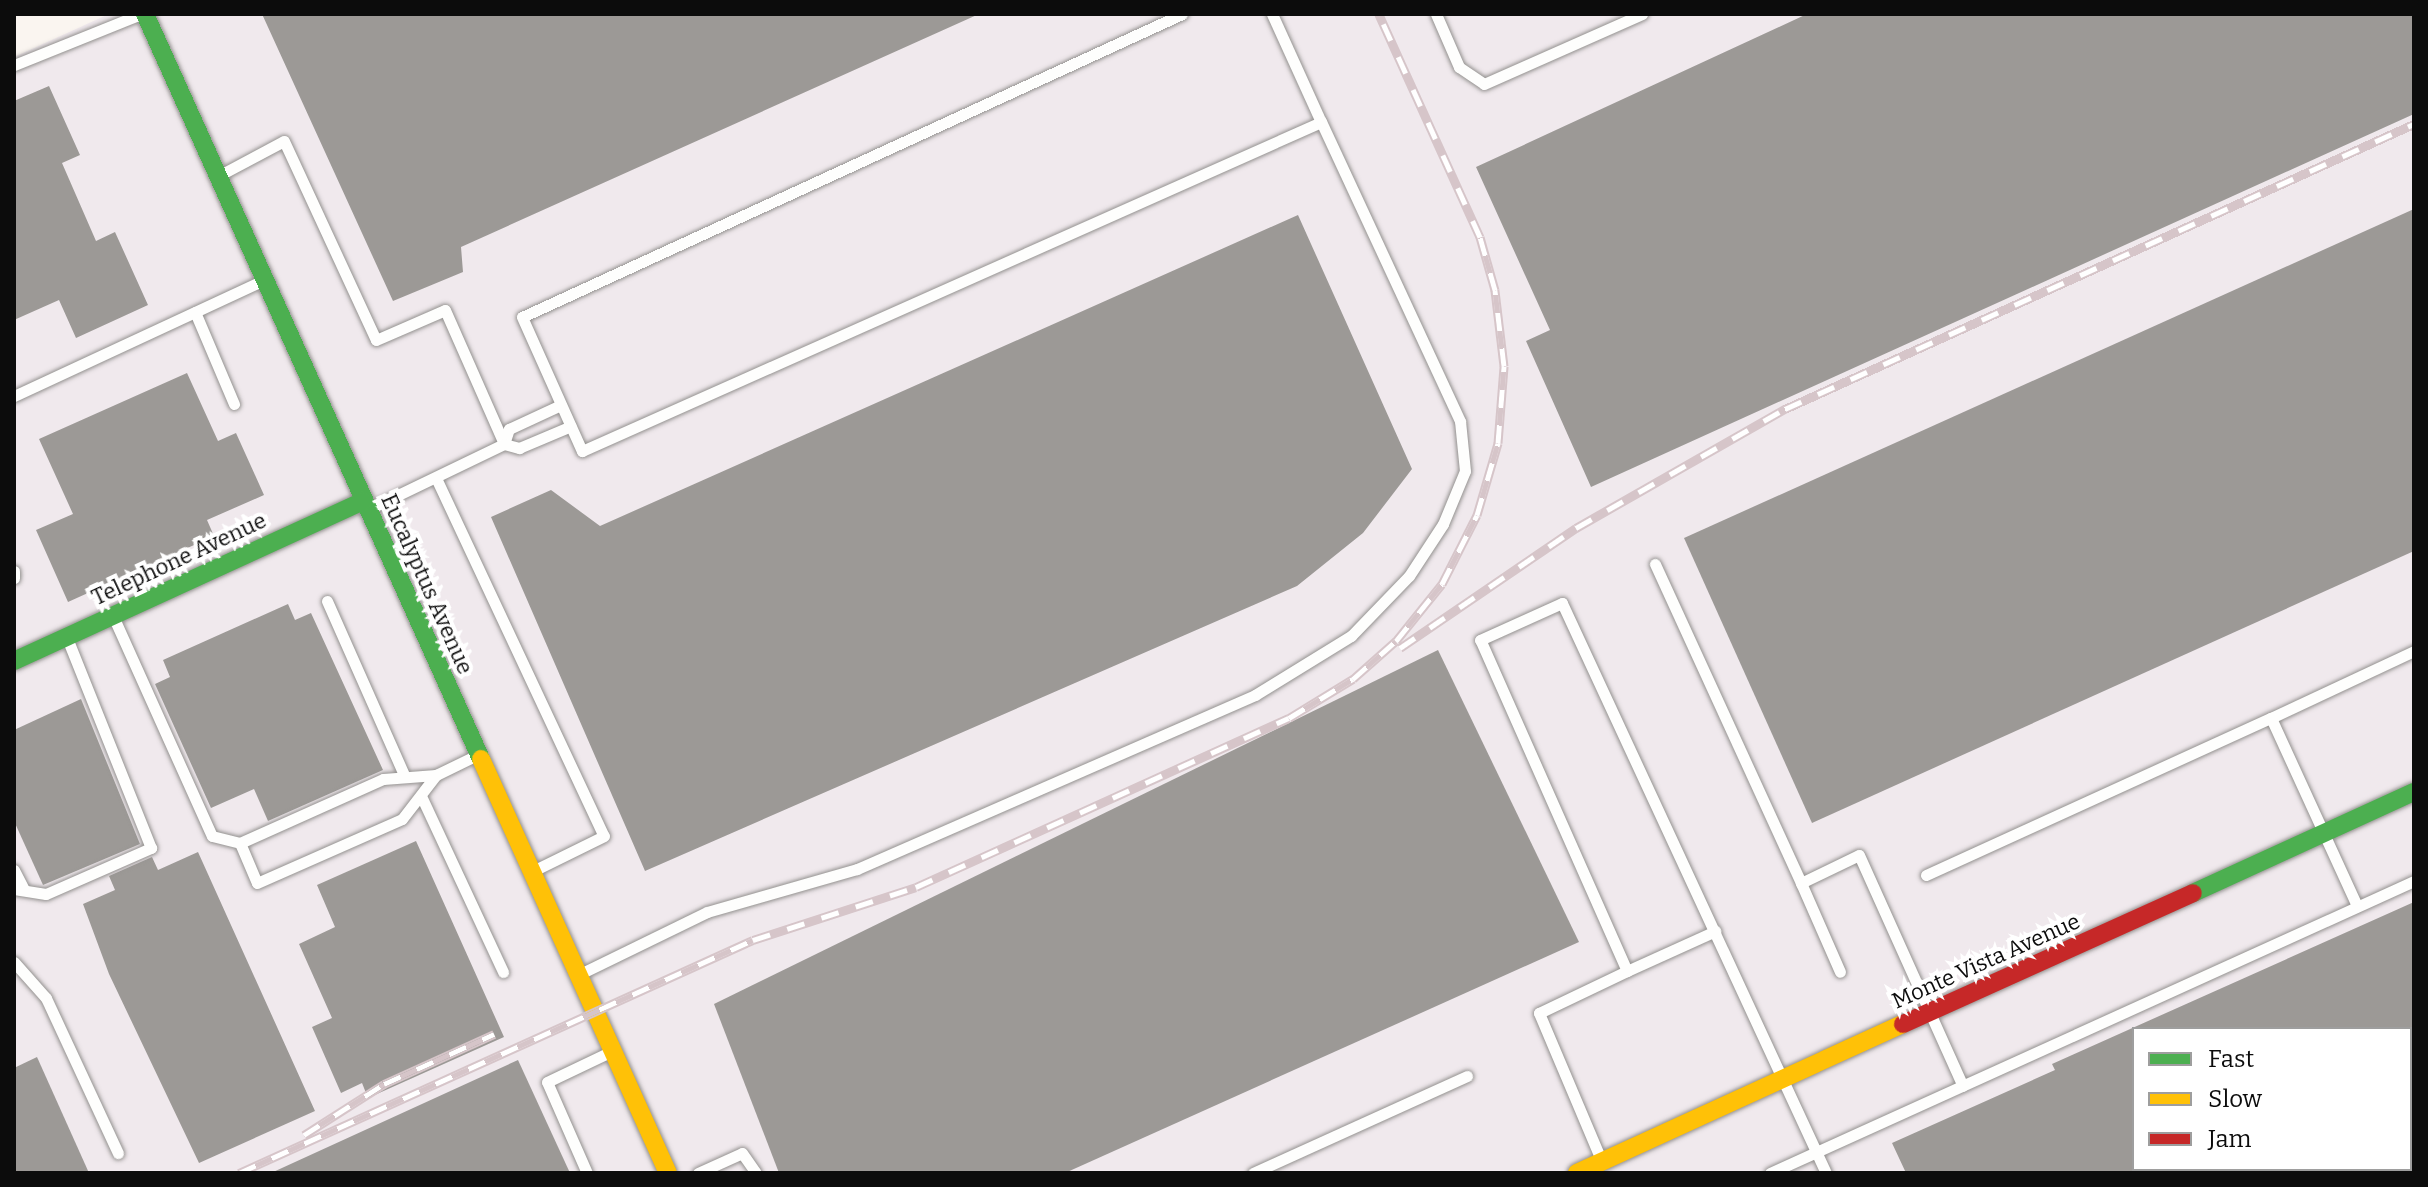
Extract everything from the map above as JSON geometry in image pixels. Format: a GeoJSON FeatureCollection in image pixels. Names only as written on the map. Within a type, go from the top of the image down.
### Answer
{"type":"FeatureCollection","features":[{"type":"Feature","properties":{"kind":"street","name":"Eucalyptus Avenue"},"geometry":{"type":"LineString","coordinates":[[143,14],[668,1173]]}},
{"type":"Feature","properties":{"kind":"street","name":"Telephone Avenue"},"geometry":{"type":"LineString","coordinates":[[16,655],[67,637],[365,506]]}},
{"type":"Feature","properties":{"kind":"street","name":"Monte Vista Avenue"},"geometry":{"type":"LineString","coordinates":[[1577,1173],[1605,1167],[1784,1079],[2414,792]]}},
{"type":"Feature","properties":{"kind":"lane"},"geometry":{"type":"LineString","coordinates":[[14,65],[143,14]]}},
{"type":"Feature","properties":{"kind":"lane"},"geometry":{"type":"LineString","coordinates":[[1182,14],[522,317],[582,451],[1321,122]]}},
{"type":"Feature","properties":{"kind":"lane"},"geometry":{"type":"LineString","coordinates":[[578,975],[707,912],[857,869],[1255,695],[1351,636],[1409,576],[1443,524],[1465,471],[1460,421],[1272,14]]}},
{"type":"Feature","properties":{"kind":"lane"},"geometry":{"type":"LineString","coordinates":[[1436,14],[1459,67],[1484,84],[1642,14]]}},
{"type":"Feature","properties":{"kind":"lane"},"geometry":{"type":"LineString","coordinates":[[218,176],[284,141],[376,340],[445,310],[504,444]]}},
{"type":"Feature","properties":{"kind":"lane"},"geometry":{"type":"LineString","coordinates":[[14,396],[264,280]]}},
{"type":"Feature","properties":{"kind":"lane"},"geometry":{"type":"LineString","coordinates":[[195,312],[234,404]]}},
{"type":"Feature","properties":{"kind":"lane"},"geometry":{"type":"LineString","coordinates":[[504,444],[509,429],[561,405]]}},
{"type":"Feature","properties":{"kind":"lane"},"geometry":{"type":"LineString","coordinates":[[365,506],[436,478],[504,444],[519,448],[571,426]]}},
{"type":"Feature","properties":{"kind":"lane"},"geometry":{"type":"LineString","coordinates":[[436,478],[604,836],[531,872]]}},
{"type":"Feature","properties":{"kind":"lane"},"geometry":{"type":"LineString","coordinates":[[1655,564],[1840,972]]}},
{"type":"Feature","properties":{"kind":"lane"},"geometry":{"type":"LineString","coordinates":[[14,571],[14,578]]}},
{"type":"Feature","properties":{"kind":"lane"},"geometry":{"type":"LineString","coordinates":[[327,601],[404,775]]}},
{"type":"Feature","properties":{"kind":"lane"},"geometry":{"type":"LineString","coordinates":[[1627,971],[1480,640],[1562,603],[1826,1173]]}},
{"type":"Feature","properties":{"kind":"lane"},"geometry":{"type":"LineString","coordinates":[[113,615],[212,836],[240,843],[404,775],[436,775],[477,755]]}},
{"type":"Feature","properties":{"kind":"lane"},"geometry":{"type":"LineString","coordinates":[[14,870],[19,890],[46,894],[151,848],[67,637]]}},
{"type":"Feature","properties":{"kind":"lane"},"geometry":{"type":"LineString","coordinates":[[1926,875],[2414,651]]}},
{"type":"Feature","properties":{"kind":"lane"},"geometry":{"type":"LineString","coordinates":[[2271,718],[2357,906]]}},
{"type":"Feature","properties":{"kind":"lane"},"geometry":{"type":"LineString","coordinates":[[240,843],[257,883],[402,819],[422,798],[436,775]]}},
{"type":"Feature","properties":{"kind":"lane"},"geometry":{"type":"LineString","coordinates":[[422,798],[503,972]]}},
{"type":"Feature","properties":{"kind":"lane"},"geometry":{"type":"LineString","coordinates":[[1801,883],[1859,855],[1963,1086]]}},
{"type":"Feature","properties":{"kind":"lane"},"geometry":{"type":"LineString","coordinates":[[1770,1173],[2414,881]]}},
{"type":"Feature","properties":{"kind":"lane"},"geometry":{"type":"LineString","coordinates":[[1605,1167],[1539,1013],[1715,931]]}},
{"type":"Feature","properties":{"kind":"lane"},"geometry":{"type":"LineString","coordinates":[[14,962],[46,998],[118,1153]]}},
{"type":"Feature","properties":{"kind":"lane"},"geometry":{"type":"LineString","coordinates":[[587,1173],[547,1082],[612,1051]]}},
{"type":"Feature","properties":{"kind":"lane"},"geometry":{"type":"LineString","coordinates":[[1253,1173],[1467,1076]]}},
{"type":"Feature","properties":{"kind":"lane"},"geometry":{"type":"LineString","coordinates":[[698,1173],[742,1153],[756,1173]]}},
{"type":"Feature","properties":{"kind":"shaded area"},"geometry":{"type":"Polygon","coordinates":[[[109,14],[2414,14],[2414,1173],[14,1173],[14,57],[109,14]]]}},
{"type":"Feature","properties":{"kind":"building"},"geometry":{"type":"Polygon","coordinates":[[[262,14],[979,14],[461,247],[463,272],[393,301],[262,14]]]}},
{"type":"Feature","properties":{"kind":"building"},"geometry":{"type":"Polygon","coordinates":[[[1807,14],[2414,14],[2414,114],[1591,487],[1526,341],[1550,330],[1476,167],[1807,14]]]}},
{"type":"Feature","properties":{"kind":"building"},"geometry":{"type":"Polygon","coordinates":[[[49,86],[80,155],[62,163],[96,241],[115,232],[148,305],[76,338],[59,300],[14,320],[14,101],[49,86]]]}},
{"type":"Feature","properties":{"kind":"building"},"geometry":{"type":"Polygon","coordinates":[[[2414,209],[2414,551],[1812,823],[1684,538],[2414,209]]]}},
{"type":"Feature","properties":{"kind":"building"},"geometry":{"type":"Polygon","coordinates":[[[1298,215],[1412,469],[1363,533],[1297,586],[645,871],[491,517],[551,490],[600,526],[1298,215]]]}},
{"type":"Feature","properties":{"kind":"building"},"geometry":{"type":"Polygon","coordinates":[[[187,373],[218,441],[236,433],[264,495],[207,520],[214,536],[68,602],[36,530],[73,514],[39,439],[187,373]]]}},
{"type":"Feature","properties":{"kind":"building"},"geometry":{"type":"Polygon","coordinates":[[[288,604],[295,620],[311,613],[383,770],[268,821],[254,789],[211,808],[155,684],[170,677],[163,660],[288,604]]]}},
{"type":"Feature","properties":{"kind":"building"},"geometry":{"type":"Polygon","coordinates":[[[1438,650],[1579,942],[1065,1173],[779,1173],[714,1004],[1438,650]]]}},
{"type":"Feature","properties":{"kind":"building"},"geometry":{"type":"Polygon","coordinates":[[[81,699],[140,844],[43,885],[14,821],[14,730],[81,699]]]}},
{"type":"Feature","properties":{"kind":"building"},"geometry":{"type":"Polygon","coordinates":[[[416,841],[504,1037],[368,1098],[362,1083],[341,1093],[312,1027],[332,1018],[299,944],[335,927],[317,885],[416,841]]]}},
{"type":"Feature","properties":{"kind":"building"},"geometry":{"type":"Polygon","coordinates":[[[198,852],[315,1111],[199,1163],[109,974],[83,904],[115,890],[109,876],[152,857],[158,870],[198,852]]]}},
{"type":"Feature","properties":{"kind":"building"},"geometry":{"type":"Polygon","coordinates":[[[2414,902],[2414,1029],[2135,1027],[2414,902]]]}},
{"type":"Feature","properties":{"kind":"building"},"geometry":{"type":"Polygon","coordinates":[[[2132,1028],[2134,1173],[1906,1173],[1892,1143],[2055,1070],[2052,1064],[2132,1028]]]}},
{"type":"Feature","properties":{"kind":"building"},"geometry":{"type":"Polygon","coordinates":[[[37,1057],[89,1173],[14,1173],[14,1068],[37,1057]]]}},
{"type":"Feature","properties":{"kind":"building"},"geometry":{"type":"Polygon","coordinates":[[[518,1060],[570,1173],[271,1173],[518,1060]]]}},
{"type":"Feature","properties":{"kind":"railway"},"geometry":{"type":"LineString","coordinates":[[239,1173],[753,940],[916,887],[1289,718],[1353,679],[1396,641],[1442,584],[1477,515],[1498,443],[1504,366],[1495,290],[1480,237],[1379,14]]}},
{"type":"Feature","properties":{"kind":"railway"},"geometry":{"type":"LineString","coordinates":[[1400,648],[1576,528],[1785,409],[2414,124]]}},
{"type":"Feature","properties":{"kind":"railway"},"geometry":{"type":"LineString","coordinates":[[304,1135],[384,1084],[494,1034]]}},
{"type":"Feature","properties":{"kind":"traffic: fast"},"geometry":{"type":"LineString","coordinates":[[145,14],[481,759]]}},
{"type":"Feature","properties":{"kind":"traffic: fast"},"geometry":{"type":"LineString","coordinates":[[14,661],[363,501]]}},
{"type":"Feature","properties":{"kind":"traffic: fast"},"geometry":{"type":"LineString","coordinates":[[2193,893],[2414,792]]}},
{"type":"Feature","properties":{"kind":"traffic: slow"},"geometry":{"type":"LineString","coordinates":[[481,759],[668,1173]]}},
{"type":"Feature","properties":{"kind":"traffic: slow"},"geometry":{"type":"LineString","coordinates":[[1577,1173],[1903,1024]]}},
{"type":"Feature","properties":{"kind":"traffic: jam"},"geometry":{"type":"LineString","coordinates":[[1903,1024],[2193,893]]}}]}
